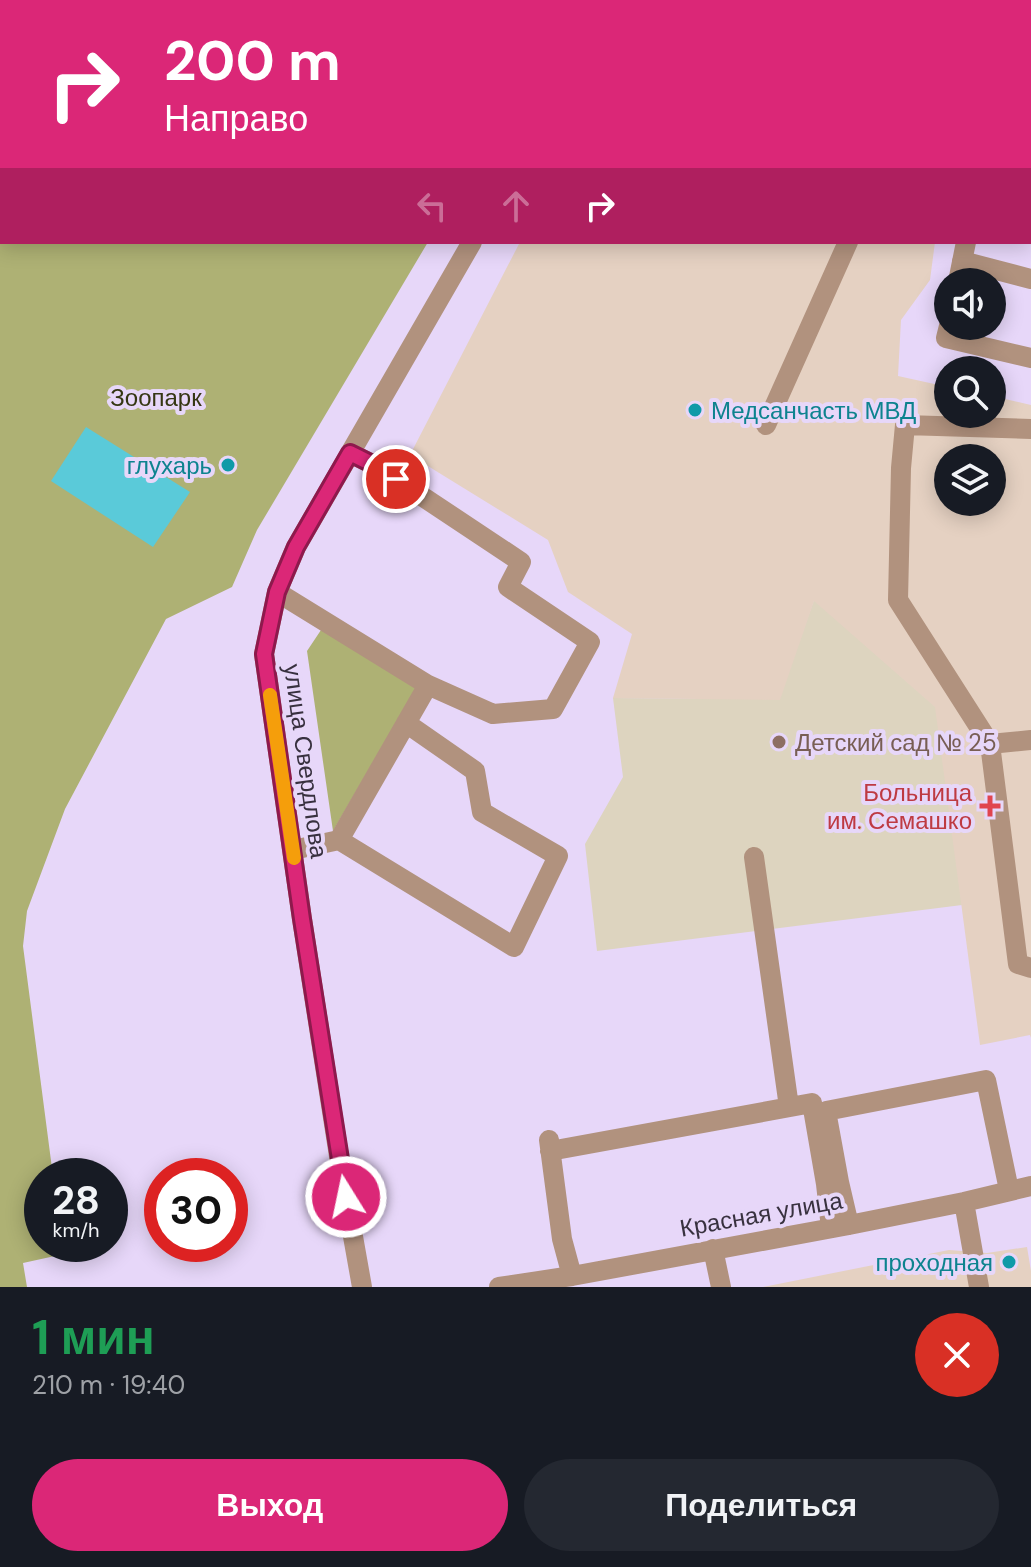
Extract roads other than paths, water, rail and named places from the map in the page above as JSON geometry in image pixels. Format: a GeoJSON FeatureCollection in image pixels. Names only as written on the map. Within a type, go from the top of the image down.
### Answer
{"type":"FeatureCollection","features":[{"type":"Feature","properties":{"kind":"street","name":"улица Свердлова"},"geometry":{"type":"LineString","coordinates":[[362,1287],[302,919],[264,654],[277,592],[296,547],[471,244]]}},
{"type":"Feature","properties":{"kind":"street"},"geometry":{"type":"LineString","coordinates":[[766,425],[847,244]]}},
{"type":"Feature","properties":{"kind":"street"},"geometry":{"type":"LineString","coordinates":[[964,252],[1031,279]]}},
{"type":"Feature","properties":{"kind":"street"},"geometry":{"type":"LineString","coordinates":[[954,340],[1031,358]]}},
{"type":"Feature","properties":{"kind":"street"},"geometry":{"type":"LineString","coordinates":[[1031,429],[905,425],[898,600],[990,744],[1018,964],[1031,968]]}},
{"type":"Feature","properties":{"kind":"street"},"geometry":{"type":"LineString","coordinates":[[277,592],[428,685],[493,714],[553,709],[590,642],[508,587],[521,562],[378,467],[350,453]]}},
{"type":"Feature","properties":{"kind":"street"},"geometry":{"type":"LineString","coordinates":[[339,840],[428,685]]}},
{"type":"Feature","properties":{"kind":"street"},"geometry":{"type":"LineString","coordinates":[[293,850],[339,840],[514,947],[558,856],[482,812],[475,771],[406,723]]}},
{"type":"Feature","properties":{"kind":"street"},"geometry":{"type":"LineString","coordinates":[[990,744],[1031,740]]}},
{"type":"Feature","properties":{"kind":"street"},"geometry":{"type":"LineString","coordinates":[[754,857],[789,1107]]}},
{"type":"Feature","properties":{"kind":"street"},"geometry":{"type":"LineString","coordinates":[[840,1227],[839,1182],[826,1111],[986,1080],[1009,1190]]}},
{"type":"Feature","properties":{"kind":"street"},"geometry":{"type":"LineString","coordinates":[[572,1276],[562,1239],[549,1146],[812,1103],[840,1227]]}},
{"type":"Feature","properties":{"kind":"street","name":"Красная улица"},"geometry":{"type":"LineString","coordinates":[[499,1287],[840,1227],[1031,1186]]}},
{"type":"Feature","properties":{"kind":"street"},"geometry":{"type":"LineString","coordinates":[[964,1202],[979,1287]]}},
{"type":"Feature","properties":{"kind":"street"},"geometry":{"type":"LineString","coordinates":[[713,1249],[721,1287]]}},
{"type":"Feature","properties":{"kind":"place","name":"Медсанчасть МВД"},"geometry":{"type":"Point","coordinates":[695,410]}},
{"type":"Feature","properties":{"kind":"place","name":"глухарь"},"geometry":{"type":"Point","coordinates":[228,465]}},
{"type":"Feature","properties":{"kind":"place","name":"Детский сад № 25"},"geometry":{"type":"Point","coordinates":[779,742]}},
{"type":"Feature","properties":{"kind":"place","name":"Больница им. Семашко"},"geometry":{"type":"Point","coordinates":[990,806]}},
{"type":"Feature","properties":{"kind":"place","name":"проходная"},"geometry":{"type":"Point","coordinates":[1009,1262]}},
{"type":"Feature","properties":{"kind":"park label","name":"Зоопарк"},"geometry":{"type":"Point","coordinates":[156,397]}}]}
